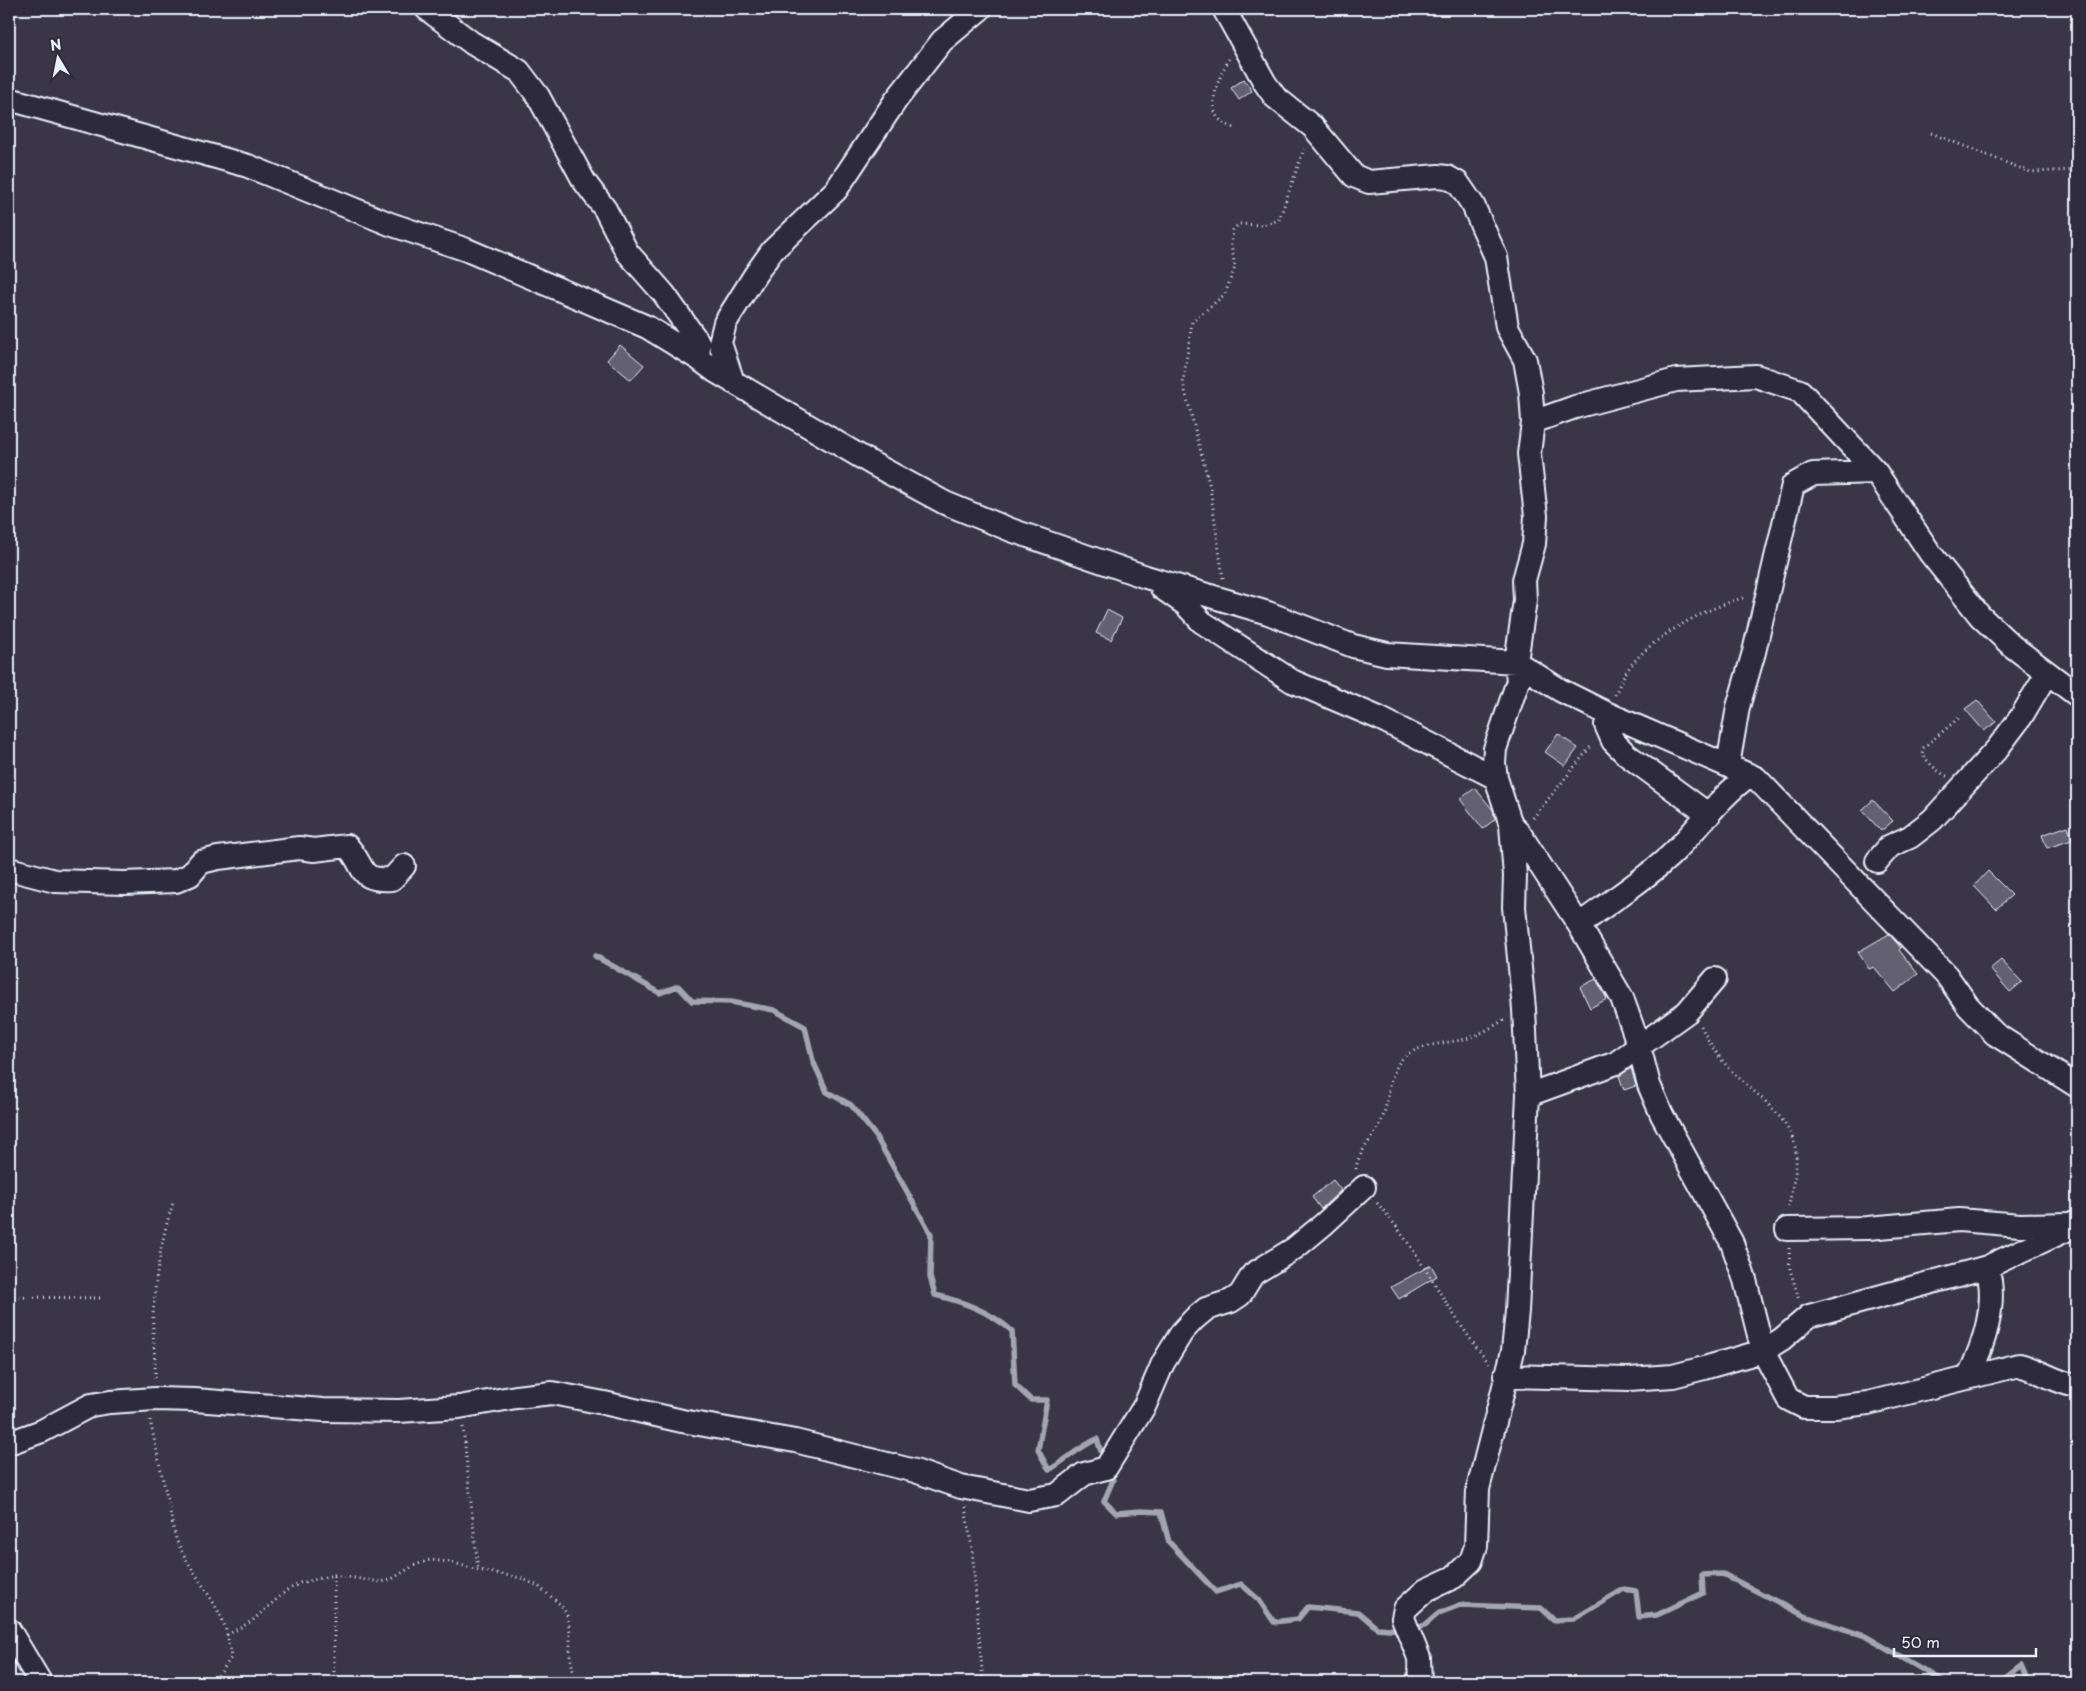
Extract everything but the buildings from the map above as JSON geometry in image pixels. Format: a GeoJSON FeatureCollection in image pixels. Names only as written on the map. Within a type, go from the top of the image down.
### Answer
{"type":"FeatureCollection","features":[{"type":"Feature","properties":{"kind":"street"},"geometry":{"type":"LineString","coordinates":[[427,9],[472,43],[519,71],[538,96],[584,181],[605,209],[627,252],[664,294],[698,342],[699,359]]}},
{"type":"Feature","properties":{"kind":"street"},"geometry":{"type":"LineString","coordinates":[[733,382],[720,343],[725,323],[755,275],[772,251],[836,190],[896,100],[942,41],[980,9]]}},
{"type":"Feature","properties":{"kind":"street"},"geometry":{"type":"LineString","coordinates":[[1224,9],[1265,83],[1275,97],[1313,127],[1354,176],[1369,182],[1438,176],[1447,177],[1458,183],[1473,205],[1496,257],[1506,327],[1525,360],[1533,422],[1529,454],[1536,516],[1534,544],[1524,580],[1525,600],[1516,662],[1518,681],[1495,749],[1496,778],[1516,830],[1579,925],[1622,998],[1639,1046],[1649,1085],[1662,1115],[1732,1244],[1745,1280],[1763,1351],[1788,1399],[1804,1407],[1835,1407],[1868,1403],[2019,1365],[2031,1368],[2059,1383],[2077,1386]]}},
{"type":"Feature","properties":{"kind":"street"},"geometry":{"type":"LineString","coordinates":[[9,99],[248,166],[390,224],[467,250],[546,282],[647,327],[733,382],[873,464],[945,502],[1011,530],[1146,577],[1268,613],[1353,646],[1387,654],[1516,662],[1606,719],[1728,765],[1756,778],[1947,976],[1968,1006],[1995,1034],[2077,1086]]}},
{"type":"Feature","properties":{"kind":"street"},"geometry":{"type":"LineString","coordinates":[[1533,422],[1575,407],[1676,380],[1756,376],[1800,391],[1876,472],[1953,584],[1980,616],[2012,646],[2077,696]]}},
{"type":"Feature","properties":{"kind":"street"},"geometry":{"type":"LineString","coordinates":[[1728,765],[1738,707],[1768,593],[1792,485],[1813,474],[1876,472]]}},
{"type":"Feature","properties":{"kind":"street"},"geometry":{"type":"LineString","coordinates":[[1146,577],[1185,604],[1202,622],[1292,681],[1379,718],[1496,778]]}},
{"type":"Feature","properties":{"kind":"street"},"geometry":{"type":"LineString","coordinates":[[1877,861],[1890,846],[1922,829],[2008,736],[2047,673]]}},
{"type":"Feature","properties":{"kind":"street"},"geometry":{"type":"LineString","coordinates":[[1606,719],[1613,741],[1627,755],[1709,815]]}},
{"type":"Feature","properties":{"kind":"street"},"geometry":{"type":"LineString","coordinates":[[1579,925],[1672,854],[1709,815],[1721,798],[1750,775]]}},
{"type":"Feature","properties":{"kind":"street"},"geometry":{"type":"LineString","coordinates":[[1420,1682],[1419,1658],[1403,1618],[1405,1609],[1426,1590],[1454,1577],[1470,1561],[1476,1546],[1478,1489],[1505,1376],[1513,1351],[1518,1311],[1528,1095],[1524,1009],[1514,907],[1516,830]]}},
{"type":"Feature","properties":{"kind":"street"},"geometry":{"type":"LineString","coordinates":[[9,869],[55,880],[124,883],[176,881],[194,872],[201,862],[218,858],[283,849],[299,848],[314,850],[348,846],[362,872],[369,878],[392,878],[404,866]]}},
{"type":"Feature","properties":{"kind":"street"},"geometry":{"type":"LineString","coordinates":[[1528,1095],[1616,1063],[1660,1033],[1692,1007],[1715,979]]}},
{"type":"Feature","properties":{"kind":"street"},"geometry":{"type":"LineString","coordinates":[[9,1443],[34,1434],[90,1405],[150,1399],[364,1412],[460,1407],[552,1393],[682,1422],[795,1441],[915,1471],[961,1487],[1029,1500],[1057,1495],[1084,1474],[1106,1468],[1145,1405],[1163,1363],[1182,1332],[1194,1319],[1206,1309],[1231,1301],[1240,1295],[1254,1274],[1295,1248],[1364,1187]]}},
{"type":"Feature","properties":{"kind":"street"},"geometry":{"type":"LineString","coordinates":[[1787,1229],[1868,1228],[1958,1220],[2020,1225],[2077,1224]]}},
{"type":"Feature","properties":{"kind":"street"},"geometry":{"type":"LineString","coordinates":[[1505,1376],[1561,1379],[1629,1379],[1673,1376],[1763,1351],[1782,1339],[1809,1316],[1987,1267],[2077,1224]]}},
{"type":"Feature","properties":{"kind":"street"},"geometry":{"type":"LineString","coordinates":[[1968,1378],[1988,1320],[1993,1298],[1992,1284],[1987,1267]]}},
{"type":"Feature","properties":{"kind":"street"},"geometry":{"type":"LineString","coordinates":[[9,1630],[40,1682]]}},
{"type":"Feature","properties":{"kind":"path"},"geometry":{"type":"LineString","coordinates":[[1234,128],[1220,120],[1214,109],[1216,89],[1226,65],[1241,38]]}},
{"type":"Feature","properties":{"kind":"path"},"geometry":{"type":"LineString","coordinates":[[1226,601],[1210,487],[1183,383],[1188,339],[1192,322],[1225,294],[1235,267],[1231,245],[1233,230],[1239,224],[1263,225],[1279,220],[1313,127]]}},
{"type":"Feature","properties":{"kind":"path"},"geometry":{"type":"LineString","coordinates":[[1931,133],[2030,172],[2077,170]]}},
{"type":"Feature","properties":{"kind":"path"},"geometry":{"type":"LineString","coordinates":[[1516,830],[1578,764],[1606,719],[1625,674],[1638,658],[1691,618],[1714,607],[1752,595],[1768,593]]}},
{"type":"Feature","properties":{"kind":"path"},"geometry":{"type":"LineString","coordinates":[[1960,717],[1926,745],[1923,748],[1922,754],[1938,772],[1967,780]]}},
{"type":"Feature","properties":{"kind":"path"},"geometry":{"type":"LineString","coordinates":[[2077,969],[2071,975],[2071,991],[2077,1000]]}},
{"type":"Feature","properties":{"kind":"path"},"geometry":{"type":"LineString","coordinates":[[1692,1007],[1708,1042],[1738,1077],[1766,1100],[1793,1140],[1796,1154],[1787,1229],[1790,1270],[1798,1298],[1809,1316]]}},
{"type":"Feature","properties":{"kind":"path"},"geometry":{"type":"LineString","coordinates":[[1505,1376],[1492,1366],[1472,1343],[1414,1250],[1359,1181],[1356,1168],[1357,1160],[1378,1128],[1389,1097],[1396,1068],[1403,1056],[1431,1046],[1467,1038],[1524,1009]]}},
{"type":"Feature","properties":{"kind":"path"},"geometry":{"type":"LineString","coordinates":[[173,1203],[167,1223],[154,1301],[150,1399],[176,1539],[184,1557],[222,1617],[227,1635],[231,1658],[214,1682]]}},
{"type":"Feature","properties":{"kind":"path"},"geometry":{"type":"LineString","coordinates":[[9,1297],[103,1298]]}},
{"type":"Feature","properties":{"kind":"path"},"geometry":{"type":"LineString","coordinates":[[460,1407],[469,1471],[478,1570]]}},
{"type":"Feature","properties":{"kind":"path"},"geometry":{"type":"LineString","coordinates":[[961,1487],[972,1548],[983,1682]]}},
{"type":"Feature","properties":{"kind":"path"},"geometry":{"type":"LineString","coordinates":[[227,1635],[252,1621],[286,1591],[300,1583],[334,1575],[381,1582],[390,1580],[415,1565],[430,1560],[450,1562],[478,1570],[521,1578],[538,1586],[561,1605],[567,1615],[570,1632],[570,1654],[575,1682]]}},
{"type":"Feature","properties":{"kind":"path"},"geometry":{"type":"LineString","coordinates":[[334,1575],[334,1682]]}},
{"type":"Feature","properties":{"kind":"waterway"},"geometry":{"type":"LineString","coordinates":[[595,956],[660,993],[678,986],[692,1001],[731,1002],[774,1010],[805,1027],[813,1061],[827,1092],[851,1105],[875,1135],[931,1234],[930,1277],[935,1295],[976,1308],[1012,1331],[1015,1385],[1031,1400],[1047,1400],[1038,1450],[1049,1470],[1097,1439],[1104,1461]]}},
{"type":"Feature","properties":{"kind":"waterway"},"geometry":{"type":"LineString","coordinates":[[1108,1472],[1113,1480],[1104,1501],[1116,1513],[1161,1512],[1169,1542],[1216,1592],[1241,1584],[1259,1600],[1274,1622],[1298,1619],[1308,1607],[1358,1612],[1377,1628],[1401,1630]]}},
{"type":"Feature","properties":{"kind":"waterway"},"geometry":{"type":"LineString","coordinates":[[1413,1629],[1425,1625],[1439,1613],[1460,1605],[1541,1608],[1554,1620],[1574,1619],[1624,1589],[1636,1591],[1639,1617],[1657,1615],[1703,1593],[1702,1575],[1723,1574],[1805,1616],[1865,1636],[1944,1682]]}},
{"type":"Feature","properties":{"kind":"waterway"},"geometry":{"type":"LineString","coordinates":[[2000,1682],[2021,1666],[2028,1682]]}}]}
